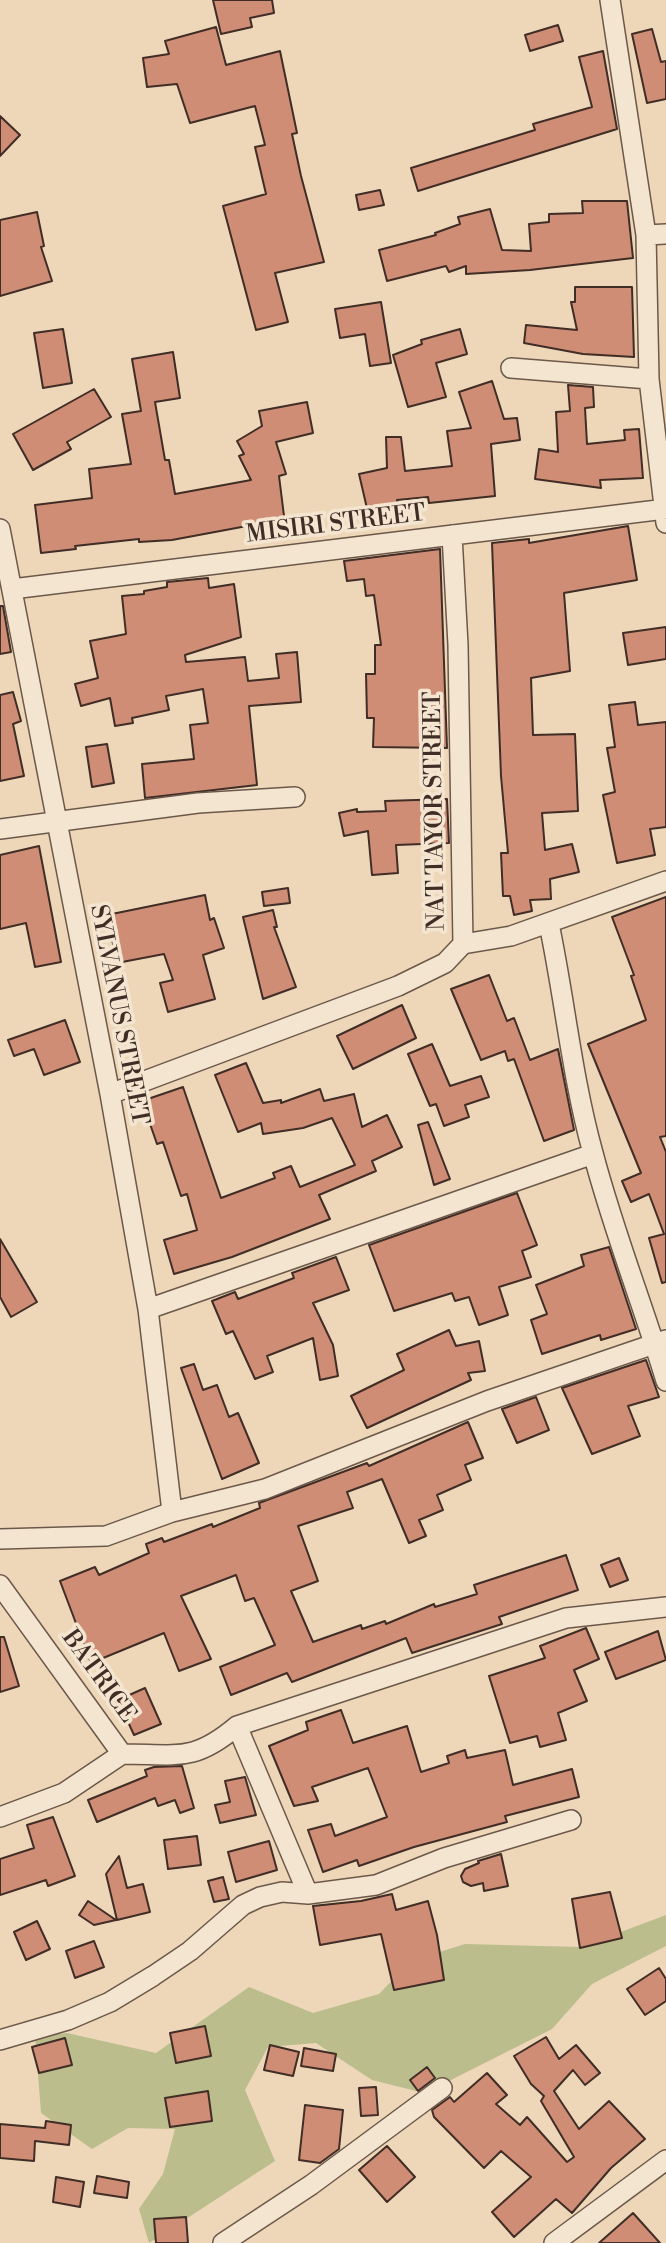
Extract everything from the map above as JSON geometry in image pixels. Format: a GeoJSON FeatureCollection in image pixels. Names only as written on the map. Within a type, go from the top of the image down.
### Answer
{"type":"FeatureCollection","features":[{"type":"Feature","properties":{"kind":"street"},"geometry":{"type":"LineString","coordinates":[[610,0],[646,235],[649,379],[665,514]]}},
{"type":"Feature","properties":{"kind":"street"},"geometry":{"type":"LineString","coordinates":[[646,235],[666,234]]}},
{"type":"Feature","properties":{"kind":"street"},"geometry":{"type":"LineString","coordinates":[[511,368],[649,379]]}},
{"type":"Feature","properties":{"kind":"street","name":"MISIRI STREET"},"geometry":{"type":"LineString","coordinates":[[12,589],[452,535],[665,514]]}},
{"type":"Feature","properties":{"kind":"street","name":"SYLVANUS STREET"},"geometry":{"type":"LineString","coordinates":[[0,529],[55,824],[110,1094],[148,1308],[172,1512]]}},
{"type":"Feature","properties":{"kind":"street","name":"NAT TAYOR STREET"},"geometry":{"type":"LineString","coordinates":[[452,535],[458,645],[463,944],[511,936],[666,881]]}},
{"type":"Feature","properties":{"kind":"street"},"geometry":{"type":"LineString","coordinates":[[0,829],[55,824],[198,803],[295,797]]}},
{"type":"Feature","properties":{"kind":"street"},"geometry":{"type":"LineString","coordinates":[[549,924],[563,988],[572,1063],[593,1154],[660,1342],[666,1381]]}},
{"type":"Feature","properties":{"kind":"street"},"geometry":{"type":"LineString","coordinates":[[110,1094],[398,986],[445,963],[463,944]]}},
{"type":"Feature","properties":{"kind":"street"},"geometry":{"type":"LineString","coordinates":[[148,1308],[593,1154]]}},
{"type":"Feature","properties":{"kind":"street"},"geometry":{"type":"LineString","coordinates":[[0,1539],[106,1536],[172,1512],[265,1489],[487,1401],[660,1342]]}},
{"type":"Feature","properties":{"kind":"street","name":"BATRICE"},"geometry":{"type":"LineString","coordinates":[[0,1585],[122,1754],[196,1754],[214,1746],[237,1726]]}},
{"type":"Feature","properties":{"kind":"street"},"geometry":{"type":"LineString","coordinates":[[308,1894],[237,1726],[566,1618],[666,1607]]}},
{"type":"Feature","properties":{"kind":"street"},"geometry":{"type":"LineString","coordinates":[[0,1818],[64,1793],[122,1754]]}},
{"type":"Feature","properties":{"kind":"street"},"geometry":{"type":"LineString","coordinates":[[0,2040],[68,2020],[110,2002],[190,1951],[243,1905],[282,1892],[308,1894],[376,1885],[410,1874],[444,1858],[571,1820]]}},
{"type":"Feature","properties":{"kind":"street"},"geometry":{"type":"LineString","coordinates":[[223,2243],[311,2185],[442,2088]]}},
{"type":"Feature","properties":{"kind":"street"},"geometry":{"type":"LineString","coordinates":[[554,2243],[666,2160]]}},
{"type":"Feature","properties":{"kind":"green space"},"geometry":{"type":"Polygon","coordinates":[[[666,1915],[666,1946],[592,1984],[552,2029],[451,2080],[416,2091],[372,2080],[316,2043],[268,2047],[245,2090],[275,2161],[149,2243],[139,2209],[163,2174],[175,2129],[128,2128],[92,2149],[41,2113],[35,2036],[67,2033],[156,2053],[249,1987],[313,2013],[379,1994],[411,1961],[465,1944],[581,1947],[666,1915]]]}},
{"type":"Feature","properties":{"kind":"building"},"geometry":{"type":"Polygon","coordinates":[[[213,0],[272,0],[274,13],[250,18],[252,27],[221,34],[213,0]]]}},
{"type":"Feature","properties":{"kind":"building"},"geometry":{"type":"Polygon","coordinates":[[[558,25],[563,41],[530,51],[525,35],[558,25]]]}},
{"type":"Feature","properties":{"kind":"building"},"geometry":{"type":"Polygon","coordinates":[[[216,27],[226,65],[280,51],[297,133],[292,134],[324,262],[275,273],[288,322],[256,330],[223,206],[266,194],[255,147],[265,145],[255,106],[190,123],[177,84],[147,87],[143,58],[169,54],[165,41],[216,27]]]}},
{"type":"Feature","properties":{"kind":"building"},"geometry":{"type":"Polygon","coordinates":[[[652,29],[661,62],[666,61],[666,99],[647,103],[632,34],[652,29]]]}},
{"type":"Feature","properties":{"kind":"building"},"geometry":{"type":"Polygon","coordinates":[[[603,51],[617,129],[418,191],[411,168],[535,130],[533,124],[592,107],[579,57],[603,51]]]}},
{"type":"Feature","properties":{"kind":"building"},"geometry":{"type":"Polygon","coordinates":[[[0,116],[20,135],[0,156],[0,116]]]}},
{"type":"Feature","properties":{"kind":"building"},"geometry":{"type":"Polygon","coordinates":[[[380,190],[384,205],[359,210],[356,195],[380,190]]]}},
{"type":"Feature","properties":{"kind":"building"},"geometry":{"type":"Polygon","coordinates":[[[582,201],[627,201],[633,258],[530,270],[466,274],[466,266],[449,272],[446,266],[387,281],[379,250],[436,235],[435,233],[460,224],[458,217],[490,209],[502,250],[531,251],[529,224],[549,222],[549,214],[583,213],[582,201]]]}},
{"type":"Feature","properties":{"kind":"building"},"geometry":{"type":"Polygon","coordinates":[[[37,212],[44,246],[41,247],[52,281],[0,296],[0,220],[37,212]]]}},
{"type":"Feature","properties":{"kind":"building"},"geometry":{"type":"Polygon","coordinates":[[[575,287],[632,287],[634,357],[583,354],[524,343],[526,325],[577,330],[571,302],[575,302],[575,287]]]}},
{"type":"Feature","properties":{"kind":"building"},"geometry":{"type":"Polygon","coordinates":[[[381,302],[391,363],[370,366],[365,334],[340,338],[335,309],[381,302]]]}},
{"type":"Feature","properties":{"kind":"building"},"geometry":{"type":"Polygon","coordinates":[[[63,329],[72,383],[43,388],[34,333],[63,329]]]}},
{"type":"Feature","properties":{"kind":"building"},"geometry":{"type":"Polygon","coordinates":[[[460,329],[467,354],[436,363],[446,397],[408,407],[393,355],[422,344],[421,340],[460,329]]]}},
{"type":"Feature","properties":{"kind":"building"},"geometry":{"type":"Polygon","coordinates":[[[173,352],[180,398],[155,402],[165,460],[169,460],[175,494],[251,480],[239,456],[244,454],[237,441],[262,426],[259,411],[307,402],[313,433],[276,442],[286,474],[279,476],[285,524],[247,529],[247,526],[172,540],[139,542],[139,539],[75,546],[76,549],[41,553],[35,505],[92,498],[89,469],[131,464],[122,414],[141,411],[132,359],[173,352]]]}},
{"type":"Feature","properties":{"kind":"building"},"geometry":{"type":"Polygon","coordinates":[[[492,381],[504,419],[517,418],[520,440],[491,444],[495,496],[429,503],[428,497],[397,500],[399,510],[369,517],[359,474],[387,468],[386,437],[401,437],[405,471],[452,466],[447,431],[471,428],[459,392],[492,381]]]}},
{"type":"Feature","properties":{"kind":"building"},"geometry":{"type":"Polygon","coordinates":[[[568,385],[593,387],[594,407],[585,408],[587,444],[625,440],[624,430],[639,429],[643,478],[600,480],[601,488],[535,479],[539,449],[558,452],[556,412],[570,411],[568,385]]]}},
{"type":"Feature","properties":{"kind":"building"},"geometry":{"type":"Polygon","coordinates":[[[94,389],[111,417],[67,442],[71,449],[33,470],[13,434],[94,389]]]}},
{"type":"Feature","properties":{"kind":"building"},"geometry":{"type":"Polygon","coordinates":[[[628,526],[637,580],[564,593],[570,671],[531,678],[533,735],[575,734],[578,811],[542,813],[545,850],[572,844],[579,872],[550,879],[551,899],[530,900],[532,911],[514,915],[510,896],[503,896],[501,853],[508,853],[501,776],[492,543],[529,539],[529,543],[628,526]]]}},
{"type":"Feature","properties":{"kind":"building"},"geometry":{"type":"Polygon","coordinates":[[[440,549],[447,748],[373,747],[374,718],[367,718],[366,674],[375,674],[375,645],[381,645],[374,595],[366,596],[364,579],[347,581],[344,561],[440,549]]]}},
{"type":"Feature","properties":{"kind":"building"},"geometry":{"type":"Polygon","coordinates":[[[208,578],[209,588],[234,584],[241,637],[185,655],[186,662],[245,657],[248,681],[279,678],[276,654],[297,652],[301,702],[249,706],[257,785],[145,798],[142,764],[194,759],[190,725],[208,723],[203,689],[166,696],[169,710],[132,718],[133,723],[115,726],[110,698],[81,706],[75,684],[98,678],[90,641],[126,634],[122,596],[144,594],[144,591],[167,587],[167,582],[208,578]]]}},
{"type":"Feature","properties":{"kind":"building"},"geometry":{"type":"Polygon","coordinates":[[[0,606],[3,606],[11,652],[0,654],[0,606]]]}},
{"type":"Feature","properties":{"kind":"building"},"geometry":{"type":"Polygon","coordinates":[[[666,627],[666,659],[628,665],[623,633],[666,627]]]}},
{"type":"Feature","properties":{"kind":"building"},"geometry":{"type":"Polygon","coordinates":[[[13,692],[21,721],[13,724],[24,776],[0,781],[0,695],[13,692]]]}},
{"type":"Feature","properties":{"kind":"building"},"geometry":{"type":"Polygon","coordinates":[[[635,702],[638,725],[666,722],[666,827],[650,829],[655,855],[617,863],[603,795],[615,792],[607,748],[615,747],[609,705],[635,702]]]}},
{"type":"Feature","properties":{"kind":"building"},"geometry":{"type":"Polygon","coordinates":[[[107,744],[114,783],[92,787],[86,747],[107,744]]]}},
{"type":"Feature","properties":{"kind":"building"},"geometry":{"type":"Polygon","coordinates":[[[447,799],[449,843],[396,845],[398,873],[372,875],[368,831],[344,836],[339,813],[357,809],[357,812],[386,811],[385,801],[447,799]]]}},
{"type":"Feature","properties":{"kind":"building"},"geometry":{"type":"Polygon","coordinates":[[[39,846],[61,962],[35,967],[26,923],[0,929],[0,855],[39,846]]]}},
{"type":"Feature","properties":{"kind":"building"},"geometry":{"type":"Polygon","coordinates":[[[288,888],[290,903],[264,906],[262,892],[288,888]]]}},
{"type":"Feature","properties":{"kind":"building"},"geometry":{"type":"Polygon","coordinates":[[[205,895],[210,920],[214,918],[224,948],[203,955],[215,999],[168,1012],[160,983],[173,980],[164,954],[117,963],[107,915],[205,895]]]}},
{"type":"Feature","properties":{"kind":"building"},"geometry":{"type":"Polygon","coordinates":[[[666,897],[666,1136],[660,1137],[666,1152],[666,1282],[662,1283],[649,1238],[664,1234],[649,1194],[631,1202],[622,1181],[641,1173],[588,1044],[646,1020],[631,976],[634,975],[612,917],[666,897]]]}},
{"type":"Feature","properties":{"kind":"building"},"geometry":{"type":"Polygon","coordinates":[[[273,910],[277,927],[274,927],[296,987],[263,999],[243,917],[273,910]]]}},
{"type":"Feature","properties":{"kind":"building"},"geometry":{"type":"Polygon","coordinates":[[[489,975],[507,1021],[514,1018],[530,1060],[558,1049],[574,1130],[544,1141],[514,1059],[508,1061],[505,1051],[481,1060],[451,989],[489,975]]]}},
{"type":"Feature","properties":{"kind":"building"},"geometry":{"type":"Polygon","coordinates":[[[402,1005],[416,1038],[353,1069],[337,1036],[402,1005]]]}},
{"type":"Feature","properties":{"kind":"building"},"geometry":{"type":"Polygon","coordinates":[[[65,1020],[80,1062],[44,1075],[34,1049],[14,1056],[8,1040],[65,1020]]]}},
{"type":"Feature","properties":{"kind":"building"},"geometry":{"type":"Polygon","coordinates":[[[432,1044],[450,1086],[481,1076],[489,1097],[465,1105],[469,1117],[444,1126],[436,1104],[430,1106],[408,1054],[432,1044]]]}},
{"type":"Feature","properties":{"kind":"building"},"geometry":{"type":"Polygon","coordinates":[[[246,1063],[263,1103],[281,1100],[281,1103],[320,1089],[324,1101],[354,1094],[362,1127],[387,1115],[402,1147],[372,1161],[376,1171],[319,1195],[330,1219],[232,1257],[174,1274],[164,1240],[197,1230],[187,1194],[181,1196],[163,1142],[157,1144],[142,1101],[183,1087],[221,1198],[275,1178],[273,1173],[291,1166],[300,1187],[355,1165],[332,1118],[303,1128],[263,1134],[261,1123],[238,1132],[215,1075],[246,1063]]]}},
{"type":"Feature","properties":{"kind":"building"},"geometry":{"type":"Polygon","coordinates":[[[428,1122],[450,1179],[434,1185],[418,1125],[428,1122]]]}},
{"type":"Feature","properties":{"kind":"building"},"geometry":{"type":"Polygon","coordinates":[[[517,1193],[537,1245],[522,1251],[531,1277],[499,1287],[508,1315],[479,1325],[469,1297],[455,1301],[452,1293],[394,1311],[369,1245],[517,1193]]]}},
{"type":"Feature","properties":{"kind":"building"},"geometry":{"type":"Polygon","coordinates":[[[0,1239],[37,1302],[11,1317],[0,1297],[0,1239]]]}},
{"type":"Feature","properties":{"kind":"building"},"geometry":{"type":"Polygon","coordinates":[[[609,1247],[636,1329],[601,1340],[600,1335],[542,1354],[531,1320],[547,1314],[536,1285],[584,1266],[581,1255],[609,1247]]]}},
{"type":"Feature","properties":{"kind":"building"},"geometry":{"type":"Polygon","coordinates":[[[336,1257],[349,1290],[313,1303],[333,1345],[338,1376],[320,1380],[313,1338],[267,1356],[273,1372],[255,1379],[233,1331],[226,1334],[212,1301],[235,1292],[238,1299],[294,1278],[292,1273],[336,1257]]]}},
{"type":"Feature","properties":{"kind":"building"},"geometry":{"type":"Polygon","coordinates":[[[449,1330],[456,1346],[479,1341],[485,1371],[468,1373],[471,1380],[367,1428],[351,1396],[404,1370],[397,1354],[449,1330]]]}},
{"type":"Feature","properties":{"kind":"building"},"geometry":{"type":"Polygon","coordinates":[[[646,1360],[659,1397],[628,1406],[640,1436],[592,1454],[562,1388],[646,1360]]]}},
{"type":"Feature","properties":{"kind":"building"},"geometry":{"type":"Polygon","coordinates":[[[194,1364],[203,1390],[217,1385],[229,1417],[238,1413],[259,1463],[222,1479],[181,1368],[194,1364]]]}},
{"type":"Feature","properties":{"kind":"building"},"geometry":{"type":"Polygon","coordinates":[[[536,1397],[549,1430],[517,1443],[502,1409],[536,1397]]]}},
{"type":"Feature","properties":{"kind":"building"},"geometry":{"type":"Polygon","coordinates":[[[468,1422],[483,1458],[465,1465],[471,1480],[437,1495],[443,1510],[419,1520],[426,1536],[409,1543],[382,1479],[347,1492],[353,1508],[298,1526],[318,1581],[291,1591],[313,1642],[361,1625],[362,1629],[385,1621],[386,1624],[434,1604],[435,1607],[477,1594],[474,1585],[566,1555],[578,1590],[499,1617],[502,1624],[412,1653],[406,1638],[292,1682],[287,1673],[231,1695],[220,1667],[275,1645],[254,1598],[245,1601],[236,1575],[181,1596],[211,1659],[179,1671],[164,1633],[91,1663],[60,1581],[95,1567],[99,1575],[149,1553],[146,1544],[162,1538],[164,1542],[212,1524],[213,1527],[260,1508],[259,1503],[367,1463],[369,1466],[468,1422]]]}},
{"type":"Feature","properties":{"kind":"building"},"geometry":{"type":"Polygon","coordinates":[[[619,1558],[628,1580],[610,1587],[601,1565],[619,1558]]]}},
{"type":"Feature","properties":{"kind":"building"},"geometry":{"type":"Polygon","coordinates":[[[586,1628],[599,1659],[574,1670],[587,1701],[558,1713],[566,1740],[540,1747],[537,1736],[510,1743],[489,1676],[545,1658],[540,1646],[586,1628]]]}},
{"type":"Feature","properties":{"kind":"building"},"geometry":{"type":"Polygon","coordinates":[[[658,1631],[666,1660],[616,1679],[605,1652],[658,1631]]]}},
{"type":"Feature","properties":{"kind":"building"},"geometry":{"type":"Polygon","coordinates":[[[0,1637],[4,1637],[19,1686],[0,1692],[0,1637]]]}},
{"type":"Feature","properties":{"kind":"building"},"geometry":{"type":"Polygon","coordinates":[[[145,1688],[161,1724],[134,1735],[118,1700],[145,1688]]]}},
{"type":"Feature","properties":{"kind":"building"},"geometry":{"type":"Polygon","coordinates":[[[341,1710],[353,1743],[407,1726],[421,1772],[449,1763],[447,1756],[465,1750],[467,1758],[505,1750],[513,1785],[572,1769],[579,1797],[505,1816],[507,1822],[414,1847],[359,1866],[357,1860],[323,1872],[308,1830],[331,1824],[335,1836],[387,1817],[368,1768],[312,1787],[318,1801],[294,1806],[269,1746],[308,1730],[306,1722],[341,1710]]]}},
{"type":"Feature","properties":{"kind":"building"},"geometry":{"type":"Polygon","coordinates":[[[182,1766],[194,1808],[180,1813],[175,1800],[158,1806],[155,1798],[97,1822],[88,1800],[147,1776],[145,1770],[182,1766]]]}},
{"type":"Feature","properties":{"kind":"building"},"geometry":{"type":"Polygon","coordinates":[[[245,1777],[256,1815],[220,1823],[215,1805],[230,1802],[225,1781],[245,1777]]]}},
{"type":"Feature","properties":{"kind":"building"},"geometry":{"type":"Polygon","coordinates":[[[53,1817],[75,1876],[48,1886],[46,1880],[0,1895],[0,1859],[34,1848],[27,1825],[53,1817]]]}},
{"type":"Feature","properties":{"kind":"building"},"geometry":{"type":"Polygon","coordinates":[[[197,1836],[201,1865],[168,1869],[164,1840],[197,1836]]]}},
{"type":"Feature","properties":{"kind":"building"},"geometry":{"type":"Polygon","coordinates":[[[269,1841],[277,1870],[236,1882],[228,1852],[269,1841]]]}},
{"type":"Feature","properties":{"kind":"building"},"geometry":{"type":"Polygon","coordinates":[[[501,1854],[508,1886],[484,1891],[483,1883],[471,1886],[463,1882],[461,1876],[465,1869],[479,1863],[478,1861],[501,1854]]]}},
{"type":"Feature","properties":{"kind":"building"},"geometry":{"type":"Polygon","coordinates":[[[119,1856],[127,1888],[143,1884],[150,1912],[117,1920],[106,1874],[119,1856]]]}},
{"type":"Feature","properties":{"kind":"building"},"geometry":{"type":"Polygon","coordinates":[[[223,1877],[229,1899],[214,1902],[208,1881],[223,1877]]]}},
{"type":"Feature","properties":{"kind":"building"},"geometry":{"type":"Polygon","coordinates":[[[610,1892],[622,1938],[580,1948],[572,1899],[610,1892]]]}},
{"type":"Feature","properties":{"kind":"building"},"geometry":{"type":"Polygon","coordinates":[[[392,1894],[396,1910],[428,1901],[444,1980],[394,1990],[381,1934],[320,1945],[313,1906],[361,1901],[392,1894]]]}},
{"type":"Feature","properties":{"kind":"building"},"geometry":{"type":"Polygon","coordinates":[[[88,1901],[116,1920],[94,1925],[79,1915],[88,1901]]]}},
{"type":"Feature","properties":{"kind":"building"},"geometry":{"type":"Polygon","coordinates":[[[37,1921],[50,1949],[26,1960],[14,1932],[37,1921]]]}},
{"type":"Feature","properties":{"kind":"building"},"geometry":{"type":"Polygon","coordinates":[[[94,1941],[104,1967],[75,1978],[66,1951],[94,1941]]]}},
{"type":"Feature","properties":{"kind":"building"},"geometry":{"type":"Polygon","coordinates":[[[659,1968],[666,1979],[666,2001],[645,2015],[627,1989],[659,1968]]]}},
{"type":"Feature","properties":{"kind":"building"},"geometry":{"type":"Polygon","coordinates":[[[205,2026],[211,2056],[176,2063],[170,2033],[205,2026]]]}},
{"type":"Feature","properties":{"kind":"building"},"geometry":{"type":"Polygon","coordinates":[[[546,2037],[559,2059],[576,2045],[600,2073],[585,2085],[573,2070],[554,2091],[579,2129],[609,2101],[645,2139],[611,2168],[572,2213],[556,2199],[514,2237],[492,2212],[531,2177],[501,2151],[484,2168],[434,2117],[432,2110],[450,2097],[454,2102],[487,2073],[507,2095],[496,2104],[520,2125],[527,2117],[567,2162],[574,2157],[541,2101],[544,2096],[531,2084],[514,2056],[546,2037]]]}},
{"type":"Feature","properties":{"kind":"building"},"geometry":{"type":"Polygon","coordinates":[[[65,2038],[72,2065],[39,2073],[32,2047],[65,2038]]]}},
{"type":"Feature","properties":{"kind":"building"},"geometry":{"type":"Polygon","coordinates":[[[270,2045],[299,2052],[293,2076],[264,2070],[270,2045]]]}},
{"type":"Feature","properties":{"kind":"building"},"geometry":{"type":"Polygon","coordinates":[[[304,2048],[336,2054],[333,2071],[301,2066],[304,2048]]]}},
{"type":"Feature","properties":{"kind":"building"},"geometry":{"type":"Polygon","coordinates":[[[427,2067],[435,2078],[418,2091],[410,2080],[427,2067]]]}},
{"type":"Feature","properties":{"kind":"building"},"geometry":{"type":"Polygon","coordinates":[[[376,2087],[378,2115],[361,2116],[359,2088],[376,2087]]]}},
{"type":"Feature","properties":{"kind":"building"},"geometry":{"type":"Polygon","coordinates":[[[208,2091],[212,2121],[170,2127],[165,2098],[208,2091]]]}},
{"type":"Feature","properties":{"kind":"building"},"geometry":{"type":"Polygon","coordinates":[[[305,2105],[343,2110],[339,2149],[320,2163],[299,2160],[305,2105]]]}},
{"type":"Feature","properties":{"kind":"building"},"geometry":{"type":"Polygon","coordinates":[[[46,2121],[71,2125],[69,2145],[35,2141],[34,2161],[0,2158],[0,2124],[45,2128],[46,2121]]]}},
{"type":"Feature","properties":{"kind":"building"},"geometry":{"type":"Polygon","coordinates":[[[387,2146],[415,2177],[387,2202],[359,2170],[387,2146]]]}},
{"type":"Feature","properties":{"kind":"building"},"geometry":{"type":"Polygon","coordinates":[[[97,2176],[129,2182],[127,2198],[94,2193],[97,2176]]]}},
{"type":"Feature","properties":{"kind":"building"},"geometry":{"type":"Polygon","coordinates":[[[56,2177],[84,2182],[80,2207],[53,2202],[56,2177]]]}},
{"type":"Feature","properties":{"kind":"building"},"geometry":{"type":"Polygon","coordinates":[[[633,2213],[660,2243],[599,2243],[633,2213]]]}},
{"type":"Feature","properties":{"kind":"building"},"geometry":{"type":"Polygon","coordinates":[[[186,2217],[188,2243],[156,2243],[154,2219],[186,2217]]]}}]}
